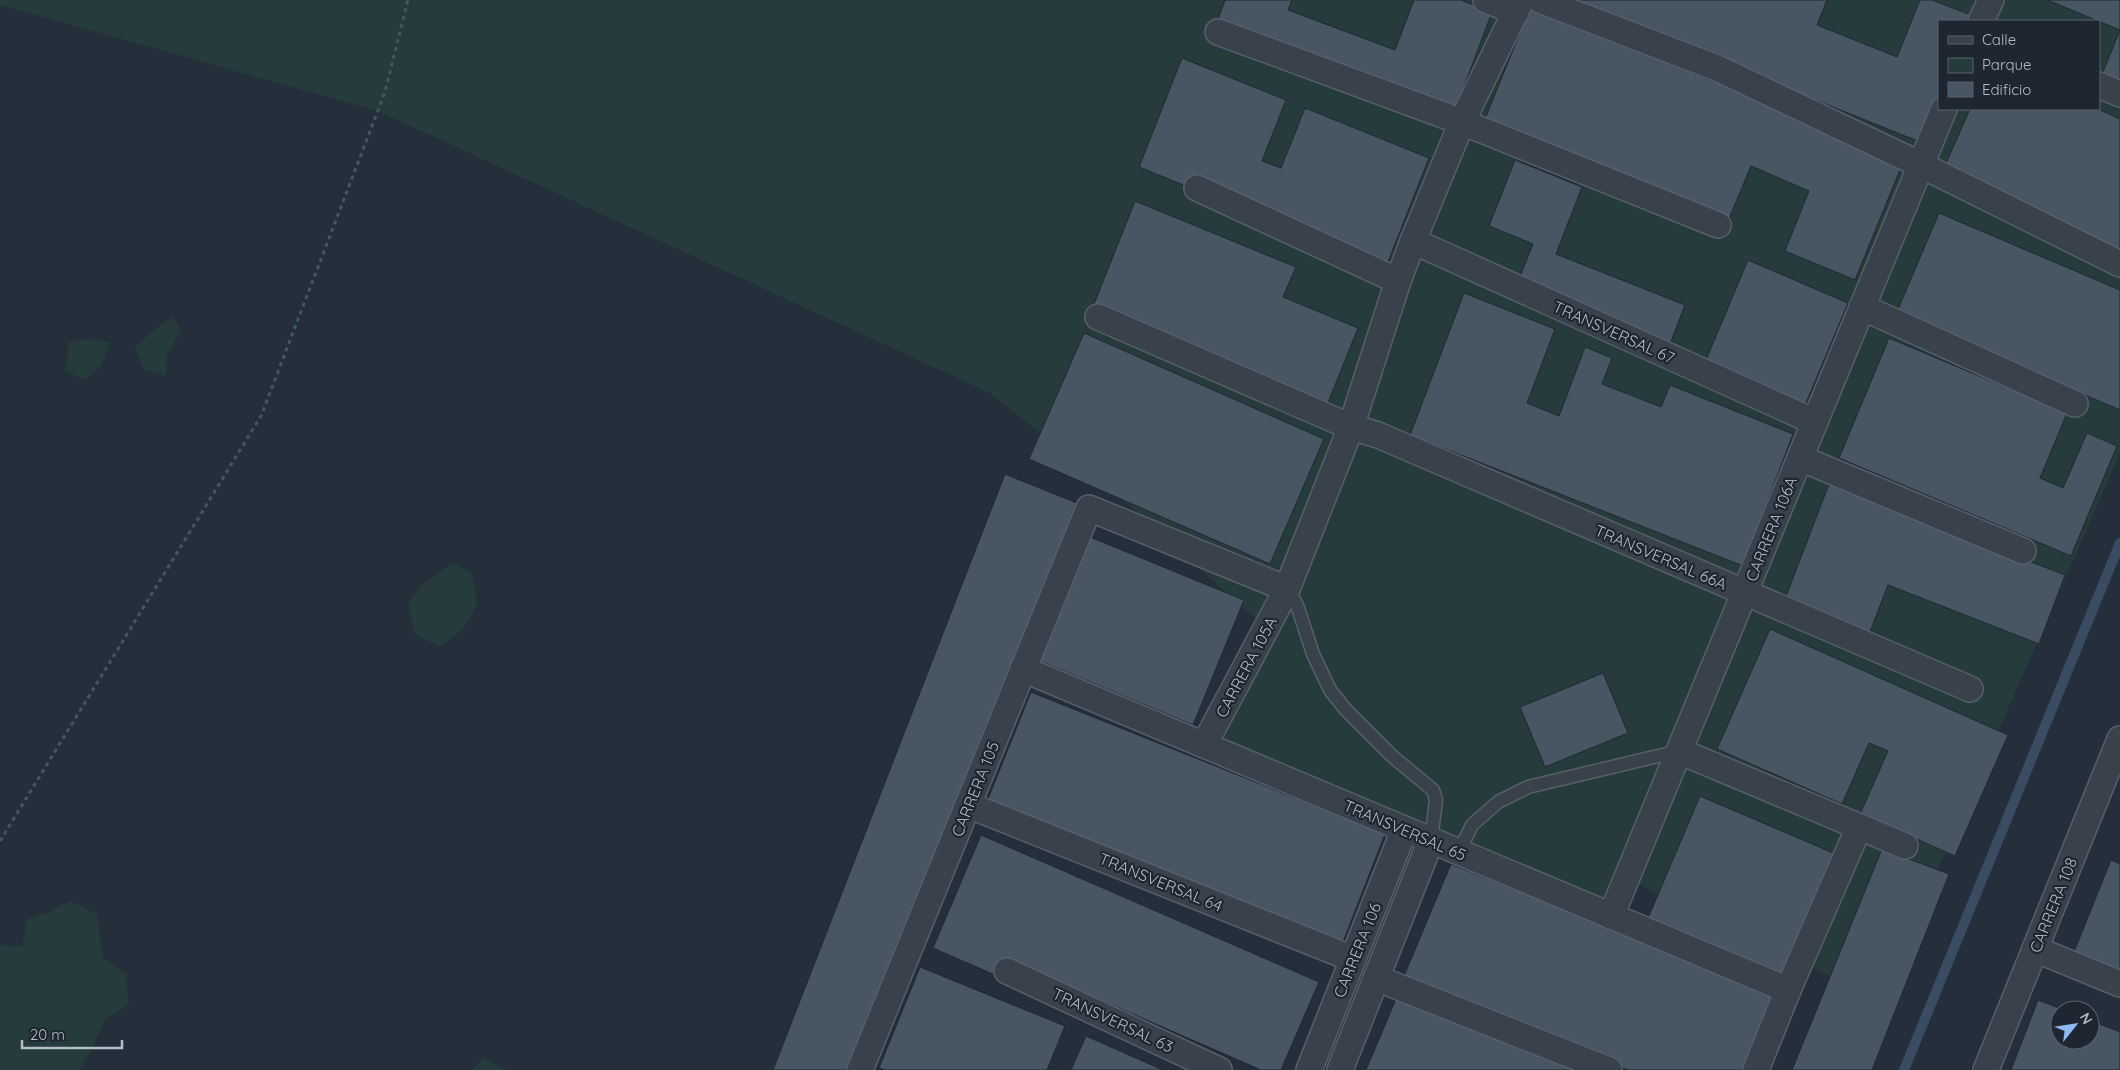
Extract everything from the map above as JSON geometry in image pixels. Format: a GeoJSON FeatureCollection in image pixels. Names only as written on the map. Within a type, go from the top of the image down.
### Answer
{"type":"FeatureCollection","features":[{"type":"Feature","properties":{"kind":"street"},"geometry":{"type":"LineString","coordinates":[[1486,0],[1518,6]]}},
{"type":"Feature","properties":{"kind":"street"},"geometry":{"type":"LineString","coordinates":[[1540,0],[1717,68],[1921,165],[2120,264]]}},
{"type":"Feature","properties":{"kind":"street"},"geometry":{"type":"LineString","coordinates":[[1981,20],[1991,0]]}},
{"type":"Feature","properties":{"kind":"street","name":"CARRERA 105A"},"geometry":{"type":"LineString","coordinates":[[1204,745],[1287,589],[1351,427],[1398,281],[1413,241],[1462,122],[1518,6]]}},
{"type":"Feature","properties":{"kind":"street"},"geometry":{"type":"LineString","coordinates":[[1218,32],[1462,122],[1718,225]]}},
{"type":"Feature","properties":{"kind":"street"},"geometry":{"type":"LineString","coordinates":[[2100,85],[2120,94]]}},
{"type":"Feature","properties":{"kind":"street","name":"CARRERA 106A"},"geometry":{"type":"LineString","coordinates":[[1611,916],[1944,110]]}},
{"type":"Feature","properties":{"kind":"street"},"geometry":{"type":"LineString","coordinates":[[1197,188],[1398,281]]}},
{"type":"Feature","properties":{"kind":"street","name":"TRANSVERSAL 67"},"geometry":{"type":"LineString","coordinates":[[1413,241],[1815,422]]}},
{"type":"Feature","properties":{"kind":"street"},"geometry":{"type":"LineString","coordinates":[[1862,308],[2075,404]]}},
{"type":"Feature","properties":{"kind":"street","name":"TRANSVERSAL 66A"},"geometry":{"type":"LineString","coordinates":[[1098,316],[1351,427],[1378,435],[1970,689]]}},
{"type":"Feature","properties":{"kind":"street"},"geometry":{"type":"LineString","coordinates":[[1800,458],[2023,551]]}},
{"type":"Feature","properties":{"kind":"street","name":"CARRERA 105"},"geometry":{"type":"LineString","coordinates":[[864,1069],[1089,508],[1287,589]]}},
{"type":"Feature","properties":{"kind":"street","name":"TRANSVERSAL 65"},"geometry":{"type":"LineString","coordinates":[[1023,669],[1788,990]]}},
{"type":"Feature","properties":{"kind":"street","name":"CARRERA 108"},"geometry":{"type":"LineString","coordinates":[[1986,1070],[2120,739]]}},
{"type":"Feature","properties":{"kind":"street"},"geometry":{"type":"LineString","coordinates":[[1680,751],[1905,846]]}},
{"type":"Feature","properties":{"kind":"street","name":"TRANSVERSAL 64"},"geometry":{"type":"LineString","coordinates":[[968,806],[1353,959]]}},
{"type":"Feature","properties":{"kind":"street"},"geometry":{"type":"LineString","coordinates":[[1756,1070],[1788,990],[1859,827]]}},
{"type":"Feature","properties":{"kind":"street","name":"CARRERA 106"},"geometry":{"type":"LineString","coordinates":[[1309,1070],[1404,830]]}},
{"type":"Feature","properties":{"kind":"street","name":"CARRERA 106"},"geometry":{"type":"LineString","coordinates":[[1340,1070],[1431,840]]}},
{"type":"Feature","properties":{"kind":"street"},"geometry":{"type":"LineString","coordinates":[[2035,949],[2120,984]]}},
{"type":"Feature","properties":{"kind":"street","name":"TRANSVERSAL 63"},"geometry":{"type":"LineString","coordinates":[[1007,971],[1219,1070]]}},
{"type":"Feature","properties":{"kind":"street"},"geometry":{"type":"LineString","coordinates":[[1376,978],[1609,1070]]}},
{"type":"Feature","properties":{"kind":"lane"},"geometry":{"type":"LineString","coordinates":[[1287,589],[1297,605],[1314,654],[1330,690],[1346,710],[1393,757],[1433,790],[1436,800],[1431,840]]}},
{"type":"Feature","properties":{"kind":"lane"},"geometry":{"type":"LineString","coordinates":[[1459,852],[1472,825],[1498,802],[1528,787],[1680,751]]}},
{"type":"Feature","properties":{"kind":"path"},"geometry":{"type":"LineString","coordinates":[[0,841],[261,416],[385,92],[408,0]]}},
{"type":"Feature","properties":{"kind":"green space"},"geometry":{"type":"Polygon","coordinates":[[[0,0],[2120,0],[2120,453],[1881,1000],[1623,877],[1608,912],[1210,741],[1260,623],[1114,492],[990,393],[378,111],[0,5],[0,0]]]}},
{"type":"Feature","properties":{"kind":"green space"},"geometry":{"type":"Polygon","coordinates":[[[172,316],[181,330],[167,356],[166,376],[144,369],[134,347],[172,316]]]}},
{"type":"Feature","properties":{"kind":"green space"},"geometry":{"type":"Polygon","coordinates":[[[86,339],[110,342],[101,366],[86,380],[66,372],[69,342],[86,339]]]}},
{"type":"Feature","properties":{"kind":"green space"},"geometry":{"type":"Polygon","coordinates":[[[453,563],[472,573],[477,604],[463,629],[440,647],[414,633],[408,603],[421,585],[453,563]]]}},
{"type":"Feature","properties":{"kind":"green space"},"geometry":{"type":"Polygon","coordinates":[[[70,901],[97,914],[103,958],[126,973],[129,1004],[105,1020],[91,1051],[79,1070],[0,1070],[0,945],[22,947],[27,919],[47,913],[70,901]]]}},
{"type":"Feature","properties":{"kind":"green space"},"geometry":{"type":"Polygon","coordinates":[[[483,1058],[507,1070],[472,1070],[483,1058]]]}},
{"type":"Feature","properties":{"kind":"building"},"geometry":{"type":"Polygon","coordinates":[[[1225,0],[1292,0],[1288,10],[1395,50],[1414,0],[1461,0],[1492,12],[1450,124],[1213,33],[1225,0]]]}},
{"type":"Feature","properties":{"kind":"building"},"geometry":{"type":"Polygon","coordinates":[[[1567,0],[1827,0],[1817,25],[1897,57],[1920,0],[1932,0],[1971,15],[1968,20],[1938,20],[1938,98],[1920,142],[1567,0]]]}},
{"type":"Feature","properties":{"kind":"building"},"geometry":{"type":"Polygon","coordinates":[[[2047,0],[2120,0],[2120,30],[2100,22],[2100,20],[2096,20],[2047,0]]]}},
{"type":"Feature","properties":{"kind":"building"},"geometry":{"type":"Polygon","coordinates":[[[1531,6],[1904,160],[1855,280],[1785,251],[1809,191],[1751,166],[1726,226],[1482,126],[1531,6]]]}},
{"type":"Feature","properties":{"kind":"building"},"geometry":{"type":"Polygon","coordinates":[[[2120,30],[2120,94],[2100,83],[2120,30]]]}},
{"type":"Feature","properties":{"kind":"building"},"geometry":{"type":"Polygon","coordinates":[[[1182,58],[1286,100],[1262,161],[1281,168],[1305,108],[1429,158],[1386,267],[1139,167],[1182,58]]]}},
{"type":"Feature","properties":{"kind":"building"},"geometry":{"type":"Polygon","coordinates":[[[1970,110],[2100,110],[2120,119],[2120,249],[1943,170],[1970,110]]]}},
{"type":"Feature","properties":{"kind":"building"},"geometry":{"type":"Polygon","coordinates":[[[1515,160],[1582,187],[1556,254],[1685,305],[1670,344],[1517,284],[1533,244],[1489,226],[1515,160]]]}},
{"type":"Feature","properties":{"kind":"building"},"geometry":{"type":"Polygon","coordinates":[[[1135,201],[1296,267],[1283,297],[1358,328],[1325,410],[1090,314],[1135,201]]]}},
{"type":"Feature","properties":{"kind":"building"},"geometry":{"type":"Polygon","coordinates":[[[1939,213],[2120,290],[2120,410],[1896,314],[1939,213]]]}},
{"type":"Feature","properties":{"kind":"building"},"geometry":{"type":"Polygon","coordinates":[[[1748,260],[1848,303],[1803,410],[1703,367],[1748,260]]]}},
{"type":"Feature","properties":{"kind":"building"},"geometry":{"type":"Polygon","coordinates":[[[1464,293],[1555,329],[1527,403],[1559,416],[1585,347],[1612,358],[1602,384],[1661,407],[1670,385],[1793,434],[1743,566],[1410,435],[1464,293]]]}},
{"type":"Feature","properties":{"kind":"building"},"geometry":{"type":"Polygon","coordinates":[[[1084,333],[1324,439],[1270,564],[1029,459],[1084,333]]]}},
{"type":"Feature","properties":{"kind":"building"},"geometry":{"type":"Polygon","coordinates":[[[1889,338],[2067,413],[2040,478],[2063,488],[2087,433],[2117,446],[2071,556],[1839,458],[1889,338]]]}},
{"type":"Feature","properties":{"kind":"building"},"geometry":{"type":"Polygon","coordinates":[[[1005,474],[1084,506],[850,1070],[773,1070],[1005,474]]]}},
{"type":"Feature","properties":{"kind":"building"},"geometry":{"type":"Polygon","coordinates":[[[1829,484],[2065,575],[2039,644],[1888,585],[1868,637],[1783,604],[1829,484]]]}},
{"type":"Feature","properties":{"kind":"building"},"geometry":{"type":"Polygon","coordinates":[[[1090,537],[1244,600],[1193,725],[1040,661],[1090,537]]]}},
{"type":"Feature","properties":{"kind":"building"},"geometry":{"type":"Polygon","coordinates":[[[1770,629],[2008,735],[1955,856],[1860,814],[1888,751],[1869,743],[1842,804],[1717,749],[1770,629]]]}},
{"type":"Feature","properties":{"kind":"building"},"geometry":{"type":"Polygon","coordinates":[[[1603,673],[1628,733],[1545,767],[1520,707],[1603,673]]]}},
{"type":"Feature","properties":{"kind":"building"},"geometry":{"type":"Polygon","coordinates":[[[1031,692],[1385,834],[1341,947],[986,804],[1031,692]]]}},
{"type":"Feature","properties":{"kind":"building"},"geometry":{"type":"Polygon","coordinates":[[[1700,796],[1838,855],[1786,977],[1648,918],[1700,796]]]}},
{"type":"Feature","properties":{"kind":"building"},"geometry":{"type":"Polygon","coordinates":[[[981,835],[1319,982],[1281,1070],[1261,1070],[1009,960],[995,975],[933,948],[981,835]]]}},
{"type":"Feature","properties":{"kind":"building"},"geometry":{"type":"Polygon","coordinates":[[[1882,849],[1949,874],[1872,1070],[1792,1070],[1882,849]]]}},
{"type":"Feature","properties":{"kind":"building"},"geometry":{"type":"Polygon","coordinates":[[[2111,860],[2120,864],[2120,970],[2074,952],[2111,860]]]}},
{"type":"Feature","properties":{"kind":"building"},"geometry":{"type":"Polygon","coordinates":[[[1451,864],[1778,995],[1750,1070],[1628,1070],[1401,983],[1451,864]]]}},
{"type":"Feature","properties":{"kind":"building"},"geometry":{"type":"Polygon","coordinates":[[[920,967],[1065,1026],[1047,1070],[885,1070],[879,1068],[920,967]]]}},
{"type":"Feature","properties":{"kind":"building"},"geometry":{"type":"Polygon","coordinates":[[[1398,994],[1578,1070],[1366,1070],[1398,994]]]}},
{"type":"Feature","properties":{"kind":"building"},"geometry":{"type":"Polygon","coordinates":[[[2038,1000],[2050,1005],[2050,1050],[2100,1050],[2100,1024],[2120,1032],[2120,1070],[2011,1070],[2038,1000]]]}},
{"type":"Feature","properties":{"kind":"building"},"geometry":{"type":"Polygon","coordinates":[[[1086,1036],[1163,1070],[1071,1070],[1086,1036]]]}},
{"type":"Feature","properties":{"kind":"waterway"},"geometry":{"type":"LineString","coordinates":[[1904,1070],[2120,543]]}}]}
